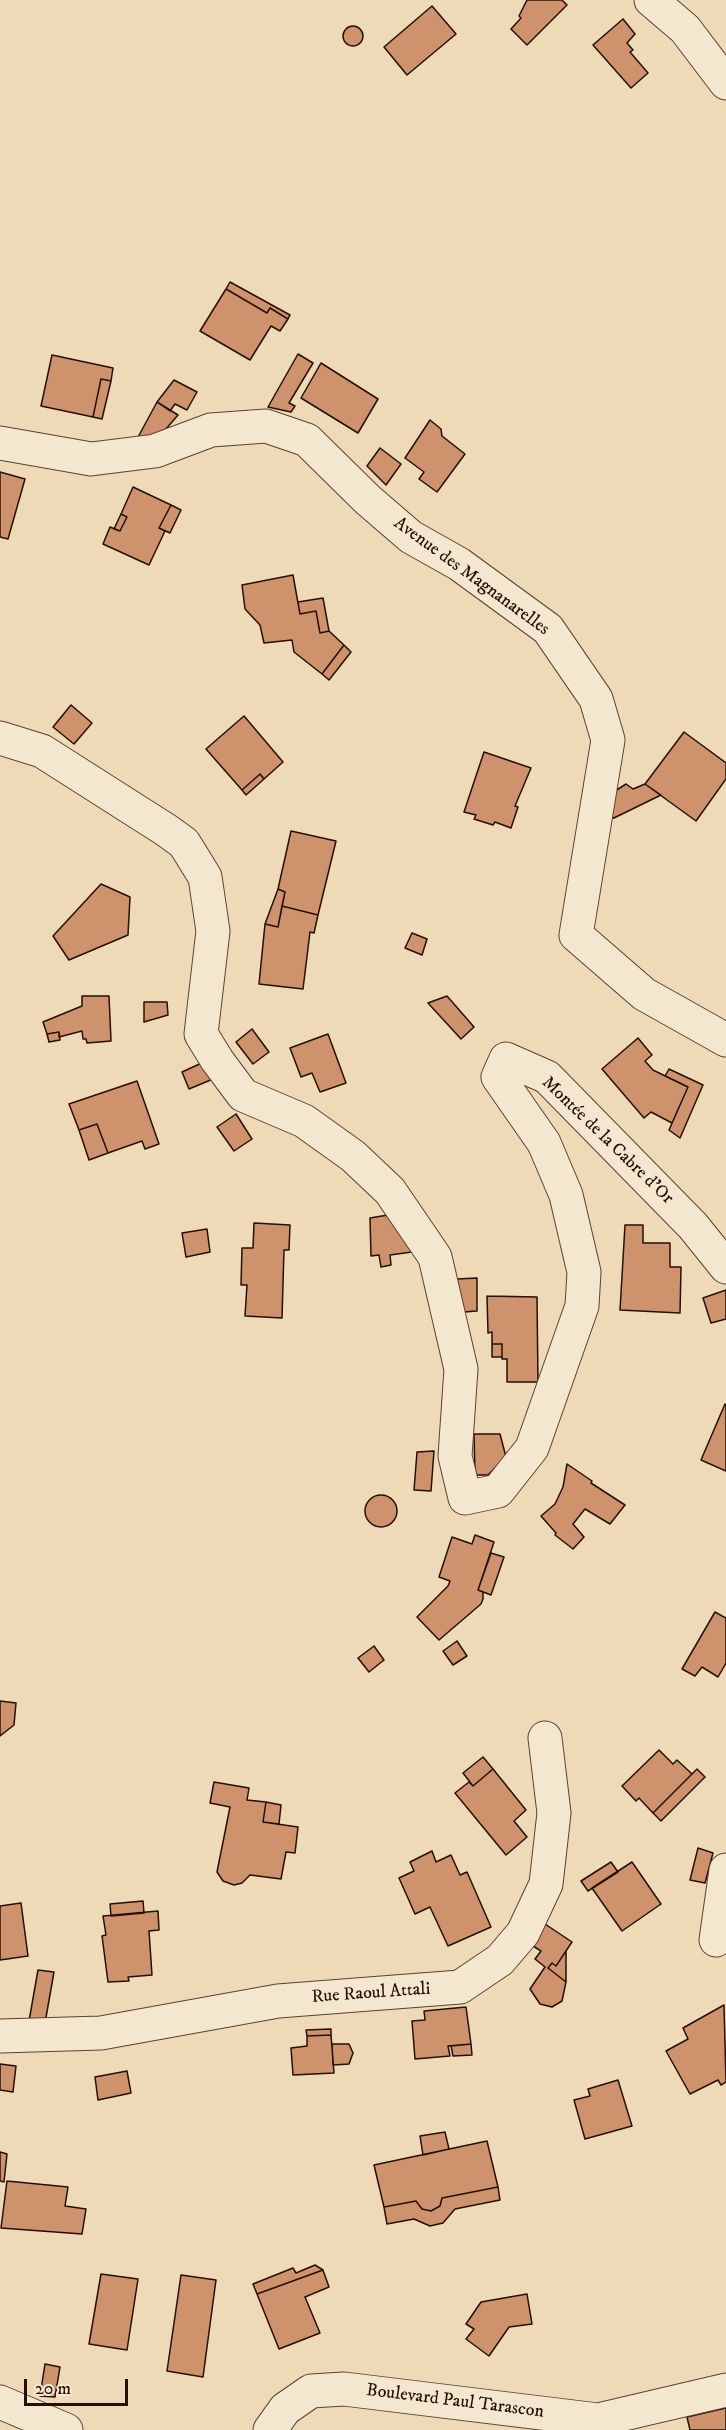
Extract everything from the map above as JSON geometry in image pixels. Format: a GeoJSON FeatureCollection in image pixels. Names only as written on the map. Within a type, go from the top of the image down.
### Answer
{"type":"FeatureCollection","features":[{"type":"Feature","properties":{"kind":"street"},"geometry":{"type":"LineString","coordinates":[[651,0],[685,29],[726,83]]}},
{"type":"Feature","properties":{"kind":"street","name":"Avenue des Magnanarelles"},"geometry":{"type":"LineString","coordinates":[[0,443],[91,459],[155,452],[211,430],[266,426],[277,429],[307,440],[368,500],[411,537],[459,564],[548,629],[596,699],[608,740],[576,935],[644,994],[726,1040]]}},
{"type":"Feature","properties":{"kind":"street","name":"Montée de la Cabre d'Or"},"geometry":{"type":"LineString","coordinates":[[0,738],[42,751],[166,830],[184,843],[205,877],[213,931],[201,1034],[243,1095],[304,1121],[352,1156],[390,1191],[435,1257],[461,1369],[455,1456],[465,1498],[498,1491],[532,1448],[582,1306],[584,1272],[566,1195],[544,1143],[498,1077],[506,1059],[547,1077],[693,1226],[726,1267]]}},
{"type":"Feature","properties":{"kind":"street","name":"Rue Raoul Attali"},"geometry":{"type":"LineString","coordinates":[[0,2036],[101,2032],[278,2001],[460,1988],[500,1960],[523,1933],[546,1884],[554,1813],[544,1737]]}},
{"type":"Feature","properties":{"kind":"street"},"geometry":{"type":"LineString","coordinates":[[716,1940],[726,1870]]}},
{"type":"Feature","properties":{"kind":"street","name":"Boulevard Paul Tarascon"},"geometry":{"type":"LineString","coordinates":[[270,2430],[285,2409],[311,2391],[344,2389],[598,2420],[726,2390]]}},
{"type":"Feature","properties":{"kind":"street"},"geometry":{"type":"LineString","coordinates":[[0,2402],[66,2430]]}},
{"type":"Feature","properties":{"kind":"building"},"geometry":{"type":"Polygon","coordinates":[[[527,0],[562,0],[567,5],[527,45],[511,29],[521,18],[519,16],[527,0]]]}},
{"type":"Feature","properties":{"kind":"building"},"geometry":{"type":"Polygon","coordinates":[[[432,6],[456,34],[407,75],[384,47],[432,6]]]}},
{"type":"Feature","properties":{"kind":"building"},"geometry":{"type":"Polygon","coordinates":[[[623,19],[635,34],[627,43],[633,50],[630,52],[648,73],[631,88],[593,45],[623,19]]]}},
{"type":"Feature","properties":{"kind":"building"},"geometry":{"type":"Polygon","coordinates":[[[353,26],[360,29],[363,36],[360,43],[353,46],[346,43],[343,36],[346,29],[353,26]]]}},
{"type":"Feature","properties":{"kind":"building"},"geometry":{"type":"Polygon","coordinates":[[[230,282],[290,315],[288,319],[270,308],[267,313],[226,289],[230,282]]]}},
{"type":"Feature","properties":{"kind":"building"},"geometry":{"type":"Polygon","coordinates":[[[226,289],[267,313],[270,308],[288,319],[280,331],[271,326],[250,360],[200,331],[226,289]]]}},
{"type":"Feature","properties":{"kind":"building"},"geometry":{"type":"Polygon","coordinates":[[[298,354],[313,363],[289,403],[295,406],[291,412],[268,407],[298,354]]]}},
{"type":"Feature","properties":{"kind":"building"},"geometry":{"type":"Polygon","coordinates":[[[52,355],[113,368],[111,381],[101,379],[93,417],[41,406],[52,355]]]}},
{"type":"Feature","properties":{"kind":"building"},"geometry":{"type":"Polygon","coordinates":[[[321,363],[378,399],[358,433],[301,398],[321,363]]]}},
{"type":"Feature","properties":{"kind":"building"},"geometry":{"type":"Polygon","coordinates":[[[101,379],[111,381],[102,419],[93,417],[101,379]]]}},
{"type":"Feature","properties":{"kind":"building"},"geometry":{"type":"Polygon","coordinates":[[[174,380],[197,392],[187,410],[175,404],[170,411],[157,402],[174,380]]]}},
{"type":"Feature","properties":{"kind":"building"},"geometry":{"type":"Polygon","coordinates":[[[157,402],[178,415],[166,429],[150,437],[137,439],[157,402]]]}},
{"type":"Feature","properties":{"kind":"building"},"geometry":{"type":"Polygon","coordinates":[[[430,420],[441,429],[442,436],[465,454],[437,492],[419,479],[424,472],[405,458],[430,420]]]}},
{"type":"Feature","properties":{"kind":"building"},"geometry":{"type":"Polygon","coordinates":[[[380,448],[401,464],[386,485],[367,466],[380,448]]]}},
{"type":"Feature","properties":{"kind":"building"},"geometry":{"type":"Polygon","coordinates":[[[0,472],[25,479],[8,539],[0,537],[0,472]]]}},
{"type":"Feature","properties":{"kind":"building"},"geometry":{"type":"Polygon","coordinates":[[[133,487],[171,505],[159,528],[165,531],[149,565],[103,544],[110,527],[120,531],[127,517],[121,514],[133,487]]]}},
{"type":"Feature","properties":{"kind":"building"},"geometry":{"type":"Polygon","coordinates":[[[171,505],[181,510],[170,533],[159,528],[171,505]]]}},
{"type":"Feature","properties":{"kind":"building"},"geometry":{"type":"Polygon","coordinates":[[[121,514],[127,517],[120,531],[114,529],[121,514]]]}},
{"type":"Feature","properties":{"kind":"building"},"geometry":{"type":"Polygon","coordinates":[[[293,575],[300,614],[316,611],[320,633],[329,631],[344,645],[322,674],[294,652],[292,640],[264,643],[260,625],[245,609],[242,585],[293,575]]]}},
{"type":"Feature","properties":{"kind":"building"},"geometry":{"type":"Polygon","coordinates":[[[323,598],[329,631],[320,633],[316,611],[300,614],[298,602],[323,598]]]}},
{"type":"Feature","properties":{"kind":"building"},"geometry":{"type":"Polygon","coordinates":[[[344,645],[351,652],[329,680],[322,674],[344,645]]]}},
{"type":"Feature","properties":{"kind":"building"},"geometry":{"type":"Polygon","coordinates":[[[71,705],[92,723],[74,744],[53,727],[71,705]]]}},
{"type":"Feature","properties":{"kind":"building"},"geometry":{"type":"Polygon","coordinates":[[[244,716],[283,762],[264,779],[260,774],[242,790],[206,749],[244,716]]]}},
{"type":"Feature","properties":{"kind":"building"},"geometry":{"type":"Polygon","coordinates":[[[684,732],[726,763],[726,779],[696,821],[645,784],[684,732]]]}},
{"type":"Feature","properties":{"kind":"building"},"geometry":{"type":"Polygon","coordinates":[[[484,752],[531,768],[515,806],[518,807],[511,828],[495,822],[493,825],[474,819],[476,815],[464,812],[484,752]]]}},
{"type":"Feature","properties":{"kind":"building"},"geometry":{"type":"Polygon","coordinates":[[[260,774],[264,779],[246,795],[242,790],[260,774]]]}},
{"type":"Feature","properties":{"kind":"building"},"geometry":{"type":"Polygon","coordinates":[[[626,784],[633,789],[645,784],[661,795],[614,818],[608,815],[612,793],[626,784]]]}},
{"type":"Feature","properties":{"kind":"building"},"geometry":{"type":"Polygon","coordinates":[[[291,831],[336,841],[318,915],[282,906],[285,892],[278,889],[291,831]]]}},
{"type":"Feature","properties":{"kind":"building"},"geometry":{"type":"Polygon","coordinates":[[[101,884],[130,897],[128,935],[69,960],[53,936],[101,884]]]}},
{"type":"Feature","properties":{"kind":"building"},"geometry":{"type":"Polygon","coordinates":[[[278,889],[285,892],[278,927],[265,924],[278,889]]]}},
{"type":"Feature","properties":{"kind":"building"},"geometry":{"type":"Polygon","coordinates":[[[282,906],[318,915],[314,933],[310,932],[303,989],[259,984],[265,924],[278,927],[282,906]]]}},
{"type":"Feature","properties":{"kind":"building"},"geometry":{"type":"Polygon","coordinates":[[[412,933],[427,939],[422,955],[405,948],[412,933]]]}},
{"type":"Feature","properties":{"kind":"building"},"geometry":{"type":"Polygon","coordinates":[[[82,996],[109,996],[111,1041],[87,1043],[86,1039],[83,1039],[82,1031],[59,1037],[59,1032],[47,1034],[43,1022],[82,1006],[82,996]]]}},
{"type":"Feature","properties":{"kind":"building"},"geometry":{"type":"Polygon","coordinates":[[[447,996],[474,1027],[461,1039],[428,1003],[447,996]]]}},
{"type":"Feature","properties":{"kind":"building"},"geometry":{"type":"Polygon","coordinates":[[[144,1002],[167,1002],[168,1015],[144,1022],[144,1002]]]}},
{"type":"Feature","properties":{"kind":"building"},"geometry":{"type":"Polygon","coordinates":[[[252,1029],[269,1052],[253,1064],[236,1042],[252,1029]]]}},
{"type":"Feature","properties":{"kind":"building"},"geometry":{"type":"Polygon","coordinates":[[[59,1032],[60,1040],[49,1042],[47,1034],[59,1032]]]}},
{"type":"Feature","properties":{"kind":"building"},"geometry":{"type":"Polygon","coordinates":[[[328,1034],[346,1083],[320,1092],[312,1073],[301,1077],[290,1048],[328,1034]]]}},
{"type":"Feature","properties":{"kind":"building"},"geometry":{"type":"Polygon","coordinates":[[[638,1038],[652,1055],[645,1061],[653,1070],[688,1087],[672,1123],[651,1112],[644,1118],[602,1069],[638,1038]]]}},
{"type":"Feature","properties":{"kind":"building"},"geometry":{"type":"Polygon","coordinates":[[[206,1061],[213,1079],[189,1089],[182,1072],[206,1061]]]}},
{"type":"Feature","properties":{"kind":"building"},"geometry":{"type":"Polygon","coordinates":[[[669,1069],[703,1085],[680,1138],[669,1130],[688,1087],[665,1076],[669,1069]]]}},
{"type":"Feature","properties":{"kind":"building"},"geometry":{"type":"Polygon","coordinates":[[[137,1081],[159,1144],[145,1149],[142,1141],[108,1153],[97,1124],[79,1130],[69,1104],[137,1081]]]}},
{"type":"Feature","properties":{"kind":"building"},"geometry":{"type":"Polygon","coordinates":[[[236,1114],[252,1139],[234,1151],[217,1127],[236,1114]]]}},
{"type":"Feature","properties":{"kind":"building"},"geometry":{"type":"Polygon","coordinates":[[[97,1124],[108,1153],[89,1160],[79,1130],[97,1124]]]}},
{"type":"Feature","properties":{"kind":"building"},"geometry":{"type":"Polygon","coordinates":[[[394,1214],[412,1252],[390,1255],[391,1265],[381,1267],[379,1255],[371,1256],[370,1218],[394,1214]]]}},
{"type":"Feature","properties":{"kind":"building"},"geometry":{"type":"Polygon","coordinates":[[[254,1223],[290,1225],[289,1250],[284,1250],[282,1318],[245,1316],[247,1285],[241,1285],[242,1248],[253,1248],[254,1223]]]}},
{"type":"Feature","properties":{"kind":"building"},"geometry":{"type":"Polygon","coordinates":[[[625,1225],[643,1225],[643,1243],[670,1243],[670,1267],[681,1267],[680,1313],[620,1310],[625,1225]]]}},
{"type":"Feature","properties":{"kind":"building"},"geometry":{"type":"Polygon","coordinates":[[[207,1229],[210,1252],[186,1257],[182,1233],[207,1229]]]}},
{"type":"Feature","properties":{"kind":"building"},"geometry":{"type":"Polygon","coordinates":[[[477,1278],[477,1311],[464,1312],[457,1279],[477,1278]]]}},
{"type":"Feature","properties":{"kind":"building"},"geometry":{"type":"Polygon","coordinates":[[[726,1290],[726,1319],[711,1323],[703,1298],[726,1290]]]}},
{"type":"Feature","properties":{"kind":"building"},"geometry":{"type":"Polygon","coordinates":[[[487,1296],[537,1297],[538,1382],[507,1382],[507,1359],[502,1359],[502,1344],[492,1344],[492,1332],[488,1333],[487,1296]]]}},
{"type":"Feature","properties":{"kind":"building"},"geometry":{"type":"Polygon","coordinates":[[[492,1344],[502,1344],[502,1357],[492,1357],[492,1344]]]}},
{"type":"Feature","properties":{"kind":"building"},"geometry":{"type":"Polygon","coordinates":[[[726,1405],[726,1471],[701,1460],[726,1405]]]}},
{"type":"Feature","properties":{"kind":"building"},"geometry":{"type":"Polygon","coordinates":[[[474,1434],[500,1434],[506,1457],[488,1475],[475,1475],[474,1434]]]}},
{"type":"Feature","properties":{"kind":"building"},"geometry":{"type":"Polygon","coordinates":[[[434,1451],[431,1491],[414,1490],[417,1452],[434,1451]]]}},
{"type":"Feature","properties":{"kind":"building"},"geometry":{"type":"Polygon","coordinates":[[[567,1464],[625,1505],[610,1524],[585,1509],[573,1524],[584,1537],[573,1549],[555,1535],[556,1533],[541,1516],[555,1504],[563,1487],[567,1464]]]}},
{"type":"Feature","properties":{"kind":"building"},"geometry":{"type":"Polygon","coordinates":[[[381,1495],[392,1500],[397,1511],[392,1522],[381,1527],[370,1522],[365,1511],[370,1500],[381,1495]]]}},
{"type":"Feature","properties":{"kind":"building"},"geometry":{"type":"Polygon","coordinates":[[[475,1535],[494,1542],[478,1590],[483,1592],[483,1599],[481,1604],[439,1640],[417,1617],[448,1586],[450,1581],[439,1577],[452,1537],[472,1544],[475,1535]]]}},
{"type":"Feature","properties":{"kind":"building"},"geometry":{"type":"Polygon","coordinates":[[[491,1553],[504,1557],[491,1595],[478,1590],[491,1553]]]}},
{"type":"Feature","properties":{"kind":"building"},"geometry":{"type":"Polygon","coordinates":[[[715,1612],[726,1618],[726,1663],[718,1677],[702,1667],[695,1676],[682,1669],[715,1612]]]}},
{"type":"Feature","properties":{"kind":"building"},"geometry":{"type":"Polygon","coordinates":[[[457,1641],[467,1656],[453,1665],[443,1651],[457,1641]]]}},
{"type":"Feature","properties":{"kind":"building"},"geometry":{"type":"Polygon","coordinates":[[[374,1646],[384,1660],[369,1672],[358,1658],[374,1646]]]}},
{"type":"Feature","properties":{"kind":"building"},"geometry":{"type":"Polygon","coordinates":[[[0,1701],[16,1703],[14,1725],[0,1736],[0,1701]]]}},
{"type":"Feature","properties":{"kind":"building"},"geometry":{"type":"Polygon","coordinates":[[[659,1750],[673,1764],[677,1760],[692,1774],[653,1813],[639,1798],[636,1801],[622,1786],[659,1750]]]}},
{"type":"Feature","properties":{"kind":"building"},"geometry":{"type":"Polygon","coordinates":[[[483,1757],[493,1769],[473,1786],[463,1773],[483,1757]]]}},
{"type":"Feature","properties":{"kind":"building"},"geometry":{"type":"Polygon","coordinates":[[[493,1769],[526,1810],[514,1821],[527,1837],[506,1855],[455,1793],[469,1782],[473,1786],[493,1769]]]}},
{"type":"Feature","properties":{"kind":"building"},"geometry":{"type":"Polygon","coordinates":[[[697,1769],[705,1777],[661,1821],[653,1813],[697,1769]]]}},
{"type":"Feature","properties":{"kind":"building"},"geometry":{"type":"Polygon","coordinates":[[[214,1782],[249,1788],[247,1800],[266,1802],[263,1822],[298,1827],[295,1853],[286,1852],[281,1879],[250,1875],[242,1883],[234,1885],[223,1881],[217,1872],[230,1807],[210,1803],[214,1782]]]}},
{"type":"Feature","properties":{"kind":"building"},"geometry":{"type":"Polygon","coordinates":[[[266,1802],[281,1805],[279,1824],[263,1822],[266,1802]]]}},
{"type":"Feature","properties":{"kind":"building"},"geometry":{"type":"Polygon","coordinates":[[[698,1848],[713,1853],[705,1883],[690,1880],[698,1848]]]}},
{"type":"Feature","properties":{"kind":"building"},"geometry":{"type":"Polygon","coordinates":[[[432,1851],[436,1862],[451,1855],[460,1875],[467,1872],[491,1927],[448,1946],[430,1907],[415,1914],[399,1878],[414,1871],[410,1862],[432,1851]]]}},
{"type":"Feature","properties":{"kind":"building"},"geometry":{"type":"Polygon","coordinates":[[[611,1862],[618,1872],[588,1891],[581,1881],[611,1862]]]}},
{"type":"Feature","properties":{"kind":"building"},"geometry":{"type":"Polygon","coordinates":[[[632,1862],[661,1904],[622,1931],[592,1888],[632,1862]]]}},
{"type":"Feature","properties":{"kind":"building"},"geometry":{"type":"Polygon","coordinates":[[[143,1901],[144,1913],[111,1916],[110,1904],[143,1901]]]}},
{"type":"Feature","properties":{"kind":"building"},"geometry":{"type":"Polygon","coordinates":[[[21,1903],[28,1956],[0,1960],[0,1906],[21,1903]]]}},
{"type":"Feature","properties":{"kind":"building"},"geometry":{"type":"Polygon","coordinates":[[[158,1911],[159,1930],[149,1931],[152,1975],[128,1977],[129,1981],[108,1982],[102,1936],[106,1935],[103,1916],[158,1911]]]}},
{"type":"Feature","properties":{"kind":"building"},"geometry":{"type":"Polygon","coordinates":[[[545,1924],[572,1942],[556,1966],[552,1963],[548,1968],[566,1982],[562,2001],[552,2007],[540,2004],[530,1989],[545,1967],[535,1959],[541,1951],[533,1946],[545,1924]]]}},
{"type":"Feature","properties":{"kind":"building"},"geometry":{"type":"Polygon","coordinates":[[[566,1951],[566,1982],[548,1968],[552,1963],[556,1966],[566,1951]]]}},
{"type":"Feature","properties":{"kind":"building"},"geometry":{"type":"Polygon","coordinates":[[[38,1970],[54,1972],[45,2023],[29,2021],[38,1970]]]}},
{"type":"Feature","properties":{"kind":"building"},"geometry":{"type":"Polygon","coordinates":[[[724,2005],[726,2082],[721,2085],[718,2080],[690,2094],[666,2051],[688,2039],[683,2028],[724,2005]]]}},
{"type":"Feature","properties":{"kind":"building"},"geometry":{"type":"Polygon","coordinates":[[[466,2007],[471,2044],[448,2046],[450,2056],[415,2059],[412,2021],[425,2020],[424,2011],[466,2007]]]}},
{"type":"Feature","properties":{"kind":"building"},"geometry":{"type":"Polygon","coordinates":[[[331,2029],[331,2035],[307,2036],[306,2030],[331,2029]]]}},
{"type":"Feature","properties":{"kind":"building"},"geometry":{"type":"Polygon","coordinates":[[[331,2035],[334,2073],[293,2075],[291,2048],[307,2046],[307,2036],[331,2035]]]}},
{"type":"Feature","properties":{"kind":"building"},"geometry":{"type":"Polygon","coordinates":[[[332,2044],[349,2044],[353,2053],[349,2064],[333,2065],[332,2044]]]}},
{"type":"Feature","properties":{"kind":"building"},"geometry":{"type":"Polygon","coordinates":[[[471,2044],[472,2055],[453,2056],[451,2046],[471,2044]]]}},
{"type":"Feature","properties":{"kind":"building"},"geometry":{"type":"Polygon","coordinates":[[[0,2064],[16,2066],[13,2092],[0,2090],[0,2064]]]}},
{"type":"Feature","properties":{"kind":"building"},"geometry":{"type":"Polygon","coordinates":[[[127,2071],[131,2093],[98,2100],[95,2077],[127,2071]]]}},
{"type":"Feature","properties":{"kind":"building"},"geometry":{"type":"Polygon","coordinates":[[[618,2080],[632,2126],[585,2139],[574,2100],[590,2096],[588,2089],[618,2080]]]}},
{"type":"Feature","properties":{"kind":"building"},"geometry":{"type":"Polygon","coordinates":[[[445,2132],[449,2149],[423,2155],[420,2136],[445,2132]]]}},
{"type":"Feature","properties":{"kind":"building"},"geometry":{"type":"Polygon","coordinates":[[[487,2141],[498,2187],[442,2198],[440,2206],[431,2211],[422,2209],[416,2201],[384,2207],[374,2165],[487,2141]]]}},
{"type":"Feature","properties":{"kind":"building"},"geometry":{"type":"Polygon","coordinates":[[[0,2152],[7,2154],[4,2182],[0,2181],[0,2152]]]}},
{"type":"Feature","properties":{"kind":"building"},"geometry":{"type":"Polygon","coordinates":[[[7,2181],[68,2187],[65,2206],[86,2209],[82,2234],[1,2228],[7,2181]]]}},
{"type":"Feature","properties":{"kind":"building"},"geometry":{"type":"Polygon","coordinates":[[[498,2187],[500,2200],[455,2209],[443,2223],[430,2226],[414,2219],[387,2224],[384,2207],[416,2201],[422,2209],[431,2211],[440,2206],[442,2198],[498,2187]]]}},
{"type":"Feature","properties":{"kind":"building"},"geometry":{"type":"Polygon","coordinates":[[[315,2265],[323,2270],[257,2294],[253,2284],[293,2268],[296,2273],[315,2265]]]}},
{"type":"Feature","properties":{"kind":"building"},"geometry":{"type":"Polygon","coordinates":[[[323,2270],[329,2287],[305,2297],[320,2333],[279,2349],[257,2294],[323,2270]]]}},
{"type":"Feature","properties":{"kind":"building"},"geometry":{"type":"Polygon","coordinates":[[[101,2274],[138,2279],[127,2350],[89,2344],[101,2274]]]}},
{"type":"Feature","properties":{"kind":"building"},"geometry":{"type":"Polygon","coordinates":[[[181,2275],[216,2280],[203,2377],[167,2371],[181,2275]]]}},
{"type":"Feature","properties":{"kind":"building"},"geometry":{"type":"Polygon","coordinates":[[[527,2294],[532,2324],[509,2327],[489,2356],[466,2339],[474,2329],[466,2324],[481,2302],[527,2294]]]}},
{"type":"Feature","properties":{"kind":"building"},"geometry":{"type":"Polygon","coordinates":[[[45,2364],[60,2367],[55,2397],[40,2396],[45,2364]]]}},
{"type":"Feature","properties":{"kind":"building"},"geometry":{"type":"Polygon","coordinates":[[[726,2408],[726,2430],[690,2430],[687,2417],[726,2408]]]}}]}
